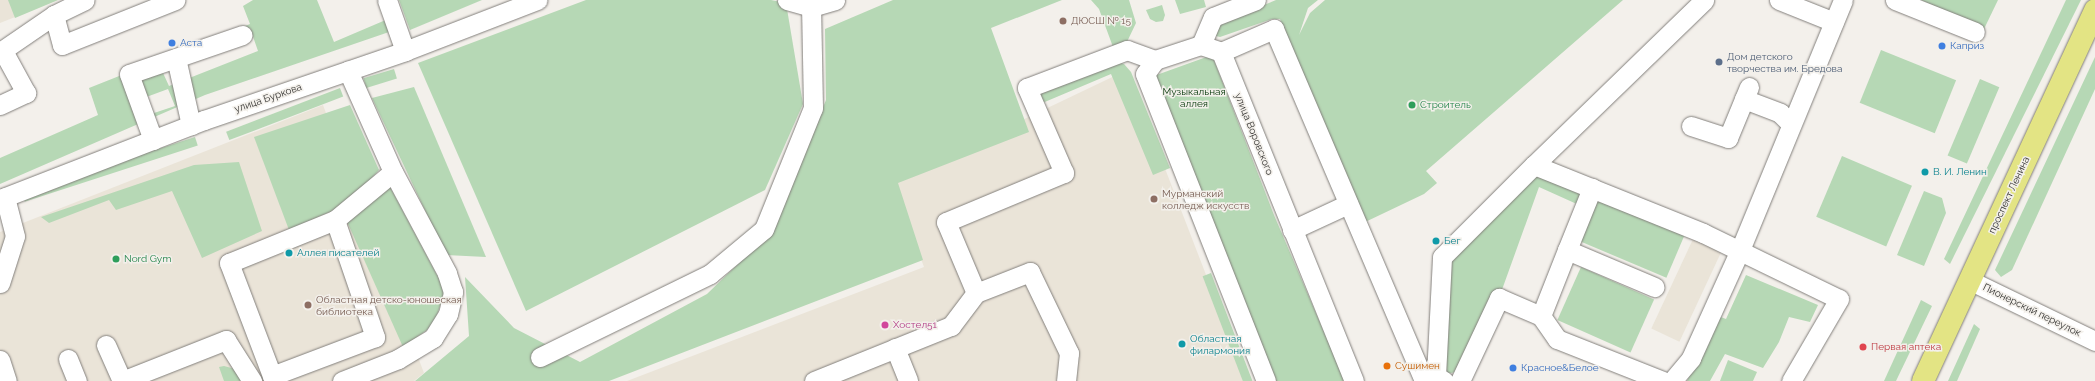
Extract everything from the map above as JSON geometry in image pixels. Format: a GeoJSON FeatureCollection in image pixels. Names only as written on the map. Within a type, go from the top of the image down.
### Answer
{"type":"FeatureCollection","features":[{"type":"Feature","properties":{"kind":"main road","name":"проспект Ленина"},"geometry":{"type":"LineString","coordinates":[[1923,381],[2095,10]]}},
{"type":"Feature","properties":{"kind":"street"},"geometry":{"type":"LineString","coordinates":[[0,105],[26,93],[2,52],[54,15],[85,0]]}},
{"type":"Feature","properties":{"kind":"street"},"geometry":{"type":"LineString","coordinates":[[54,15],[62,45],[175,0]]}},
{"type":"Feature","properties":{"kind":"street"},"geometry":{"type":"LineString","coordinates":[[388,0],[405,51]]}},
{"type":"Feature","properties":{"kind":"street","name":"улица Буркова"},"geometry":{"type":"LineString","coordinates":[[2,198],[191,125],[405,51],[537,0]]}},
{"type":"Feature","properties":{"kind":"street"},"geometry":{"type":"LineString","coordinates":[[787,0],[811,6],[835,0]]}},
{"type":"Feature","properties":{"kind":"street"},"geometry":{"type":"LineString","coordinates":[[1201,45],[1213,17],[1256,0]]}},
{"type":"Feature","properties":{"kind":"street"},"geometry":{"type":"LineString","coordinates":[[1444,381],[1436,376],[1442,257],[1534,165],[1704,0]]}},
{"type":"Feature","properties":{"kind":"street"},"geometry":{"type":"LineString","coordinates":[[1779,0],[1834,22]]}},
{"type":"Feature","properties":{"kind":"street"},"geometry":{"type":"LineString","coordinates":[[1672,381],[1690,358],[1740,250],[1843,0]]}},
{"type":"Feature","properties":{"kind":"street"},"geometry":{"type":"LineString","coordinates":[[1895,0],[1975,32]]}},
{"type":"Feature","properties":{"kind":"street"},"geometry":{"type":"LineString","coordinates":[[540,357],[710,274],[764,229],[813,108],[811,6]]}},
{"type":"Feature","properties":{"kind":"street"},"geometry":{"type":"LineString","coordinates":[[1266,381],[1145,74],[1155,60],[1201,45],[1221,52],[1274,28],[1424,381]]}},
{"type":"Feature","properties":{"kind":"street"},"geometry":{"type":"LineString","coordinates":[[153,140],[129,74],[242,35]]}},
{"type":"Feature","properties":{"kind":"street"},"geometry":{"type":"LineString","coordinates":[[976,293],[946,222],[1064,173],[1027,88],[1128,50],[1155,60]]}},
{"type":"Feature","properties":{"kind":"street","name":"улица Воровского"},"geometry":{"type":"LineString","coordinates":[[1221,52],[1354,381]]}},
{"type":"Feature","properties":{"kind":"street"},"geometry":{"type":"LineString","coordinates":[[176,58],[191,125]]}},
{"type":"Feature","properties":{"kind":"street"},"geometry":{"type":"LineString","coordinates":[[342,381],[398,359],[433,338],[448,314],[453,292],[447,273],[393,172],[348,71]]}},
{"type":"Feature","properties":{"kind":"street"},"geometry":{"type":"LineString","coordinates":[[1691,126],[1728,138],[1746,93],[1780,113],[1791,124]]}},
{"type":"Feature","properties":{"kind":"street"},"geometry":{"type":"LineString","coordinates":[[1534,165],[1740,250],[1839,299],[1791,381]]}},
{"type":"Feature","properties":{"kind":"street"},"geometry":{"type":"LineString","coordinates":[[335,220],[375,337],[272,376],[229,263],[335,220],[393,172]]}},
{"type":"Feature","properties":{"kind":"street"},"geometry":{"type":"LineString","coordinates":[[1541,316],[1592,188]]}},
{"type":"Feature","properties":{"kind":"street"},"geometry":{"type":"LineString","coordinates":[[0,282],[15,236],[2,198]]}},
{"type":"Feature","properties":{"kind":"street"},"geometry":{"type":"LineString","coordinates":[[1292,230],[1348,204]]}},
{"type":"Feature","properties":{"kind":"street"},"geometry":{"type":"LineString","coordinates":[[1567,250],[1654,287]]}},
{"type":"Feature","properties":{"kind":"street"},"geometry":{"type":"LineString","coordinates":[[814,381],[951,326],[976,293],[1030,272],[1069,353],[1066,381]]}},
{"type":"Feature","properties":{"kind":"street","name":"Пионерский переулок"},"geometry":{"type":"LineString","coordinates":[[1969,280],[2095,341]]}},
{"type":"Feature","properties":{"kind":"street"},"geometry":{"type":"LineString","coordinates":[[1460,381],[1499,298],[1541,316],[1557,339],[1663,381]]}},
{"type":"Feature","properties":{"kind":"street"},"geometry":{"type":"LineString","coordinates":[[106,345],[122,381],[226,340],[252,381]]}},
{"type":"Feature","properties":{"kind":"street"},"geometry":{"type":"LineString","coordinates":[[895,348],[908,381]]}},
{"type":"Feature","properties":{"kind":"street"},"geometry":{"type":"LineString","coordinates":[[68,359],[78,381]]}},
{"type":"Feature","properties":{"kind":"street"},"geometry":{"type":"LineString","coordinates":[[0,360],[7,381]]}},
{"type":"Feature","properties":{"kind":"shaded area"},"geometry":{"type":"Polygon","coordinates":[[[0,0],[58,0],[0,23],[0,0]]]}},
{"type":"Feature","properties":{"kind":"shaded area"},"geometry":{"type":"Polygon","coordinates":[[[1127,70],[1247,381],[627,381],[924,267],[892,182],[1127,70]]]}},
{"type":"Feature","properties":{"kind":"shaded area"},"geometry":{"type":"Polygon","coordinates":[[[323,105],[424,373],[414,381],[0,381],[0,232],[323,105]]]}},
{"type":"Feature","properties":{"kind":"shaded area"},"geometry":{"type":"Polygon","coordinates":[[[1694,237],[1722,250],[1679,342],[1651,329],[1694,237]]]}},
{"type":"Feature","properties":{"kind":"green space"},"geometry":{"type":"Polygon","coordinates":[[[8,0],[58,0],[15,18],[8,0]]]}},
{"type":"Feature","properties":{"kind":"green space"},"geometry":{"type":"Polygon","coordinates":[[[253,0],[317,0],[334,42],[388,19],[389,32],[205,95],[0,184],[0,158],[98,115],[89,88],[250,24],[243,6],[253,0]],[[250,28],[158,62],[169,86],[258,51],[250,28]],[[168,89],[141,99],[148,115],[175,106],[168,89]]]}},
{"type":"Feature","properties":{"kind":"green space"},"geometry":{"type":"Polygon","coordinates":[[[399,0],[482,0],[410,30],[399,0]]]}},
{"type":"Feature","properties":{"kind":"green space"},"geometry":{"type":"Polygon","coordinates":[[[586,0],[771,0],[786,3],[803,104],[765,190],[526,311],[418,63],[586,0]]]}},
{"type":"Feature","properties":{"kind":"green space"},"geometry":{"type":"Polygon","coordinates":[[[893,0],[1062,0],[991,28],[1029,132],[898,183],[923,260],[609,381],[415,381],[469,336],[465,277],[514,328],[580,362],[707,294],[773,230],[826,100],[825,29],[893,0]]]}},
{"type":"Feature","properties":{"kind":"green space"},"geometry":{"type":"Polygon","coordinates":[[[1091,0],[1129,0],[1136,23],[1126,44],[1113,47],[1099,9],[1091,0]]]}},
{"type":"Feature","properties":{"kind":"green space"},"geometry":{"type":"Polygon","coordinates":[[[1175,0],[1204,0],[1206,7],[1180,14],[1175,0]]]}},
{"type":"Feature","properties":{"kind":"green space","name":"Строитель"},"geometry":{"type":"Polygon","coordinates":[[[1276,0],[1318,0],[1308,8],[1299,35],[1310,13],[1325,0],[1623,0],[1426,171],[1437,183],[1424,194],[1361,224],[1280,19],[1272,19],[1220,37],[1212,35],[1217,24],[1276,0]]]}},
{"type":"Feature","properties":{"kind":"green space"},"geometry":{"type":"Polygon","coordinates":[[[1921,0],[1998,0],[1984,29],[1921,0]]]}},
{"type":"Feature","properties":{"kind":"green space"},"geometry":{"type":"Polygon","coordinates":[[[2066,0],[2081,0],[1950,264],[1944,259],[2066,0]]]}},
{"type":"Feature","properties":{"kind":"green space"},"geometry":{"type":"Polygon","coordinates":[[[1162,5],[1165,15],[1163,21],[1156,22],[1150,19],[1146,10],[1162,5]]]}},
{"type":"Feature","properties":{"kind":"green space"},"geometry":{"type":"Polygon","coordinates":[[[1881,50],[1956,80],[1935,133],[1860,103],[1881,50]]]}},
{"type":"Feature","properties":{"kind":"green space","name":"Музыкальная аллея"},"geometry":{"type":"Polygon","coordinates":[[[1212,55],[1274,215],[1345,381],[1274,381],[1151,77],[1212,55]]]}},
{"type":"Feature","properties":{"kind":"green space"},"geometry":{"type":"Polygon","coordinates":[[[2095,57],[2095,89],[2012,270],[2001,277],[1995,270],[2095,57]]]}},
{"type":"Feature","properties":{"kind":"green space"},"geometry":{"type":"Polygon","coordinates":[[[1114,61],[1124,64],[1131,72],[1170,168],[1153,175],[1111,74],[1040,104],[1037,93],[1114,61]]]}},
{"type":"Feature","properties":{"kind":"green space"},"geometry":{"type":"Polygon","coordinates":[[[394,69],[397,79],[366,88],[363,78],[394,69]]]}},
{"type":"Feature","properties":{"kind":"green space"},"geometry":{"type":"Polygon","coordinates":[[[1980,79],[1999,87],[1967,164],[1948,155],[1980,79]]]}},
{"type":"Feature","properties":{"kind":"green space"},"geometry":{"type":"Polygon","coordinates":[[[414,87],[486,257],[446,255],[372,98],[414,87]]]}},
{"type":"Feature","properties":{"kind":"green space"},"geometry":{"type":"Polygon","coordinates":[[[340,88],[343,96],[229,140],[226,132],[340,88]]]}},
{"type":"Feature","properties":{"kind":"green space"},"geometry":{"type":"Polygon","coordinates":[[[350,105],[379,170],[348,204],[289,230],[254,137],[350,105]]]}},
{"type":"Feature","properties":{"kind":"green space"},"geometry":{"type":"Polygon","coordinates":[[[195,137],[198,146],[25,202],[22,193],[195,137]]]}},
{"type":"Feature","properties":{"kind":"green space"},"geometry":{"type":"Polygon","coordinates":[[[1842,156],[1912,186],[1886,246],[1816,217],[1842,156]]]}},
{"type":"Feature","properties":{"kind":"green space"},"geometry":{"type":"Polygon","coordinates":[[[239,162],[262,231],[202,258],[172,191],[116,210],[109,200],[49,223],[41,217],[194,165],[239,162]]]}},
{"type":"Feature","properties":{"kind":"green space"},"geometry":{"type":"Polygon","coordinates":[[[1536,169],[1584,191],[1579,205],[1539,187],[1499,298],[1466,370],[1436,376],[1442,257],[1536,169]]]}},
{"type":"Feature","properties":{"kind":"green space"},"geometry":{"type":"Polygon","coordinates":[[[389,185],[445,290],[434,325],[403,347],[345,217],[389,185]]]}},
{"type":"Feature","properties":{"kind":"green space"},"geometry":{"type":"Polygon","coordinates":[[[1924,191],[1942,198],[1946,213],[1924,266],[1897,255],[1924,191]]]}},
{"type":"Feature","properties":{"kind":"green space"},"geometry":{"type":"Polygon","coordinates":[[[1594,195],[1685,234],[1666,278],[1575,239],[1594,195]]]}},
{"type":"Feature","properties":{"kind":"green space"},"geometry":{"type":"Polygon","coordinates":[[[1581,267],[1654,300],[1630,353],[1557,320],[1581,267]]]}},
{"type":"Feature","properties":{"kind":"green space"},"geometry":{"type":"Polygon","coordinates":[[[1211,273],[1252,381],[1243,381],[1203,276],[1211,273]]]}},
{"type":"Feature","properties":{"kind":"green space"},"geometry":{"type":"Polygon","coordinates":[[[1746,275],[1818,305],[1810,322],[1789,317],[1779,342],[1763,368],[1725,354],[1710,381],[1687,381],[1718,316],[1726,319],[1746,275]]]}},
{"type":"Feature","properties":{"kind":"green space"},"geometry":{"type":"Polygon","coordinates":[[[1921,300],[1932,306],[1896,381],[1884,381],[1921,300]]]}},
{"type":"Feature","properties":{"kind":"green space"},"geometry":{"type":"Polygon","coordinates":[[[1974,324],[1980,329],[1957,381],[1948,381],[1974,324]]]}},
{"type":"Feature","properties":{"kind":"green space"},"geometry":{"type":"Polygon","coordinates":[[[1728,360],[1757,372],[1753,381],[1720,381],[1728,360]]]}},
{"type":"Feature","properties":{"kind":"green space"},"geometry":{"type":"Polygon","coordinates":[[[224,366],[235,369],[242,381],[224,381],[219,367],[224,366]]]}},
{"type":"Feature","properties":{"kind":"place","name":"ДЮСШ № 15"},"geometry":{"type":"Point","coordinates":[1063,21]}},
{"type":"Feature","properties":{"kind":"place","name":"Аста"},"geometry":{"type":"Point","coordinates":[172,43]}},
{"type":"Feature","properties":{"kind":"place","name":"Каприз"},"geometry":{"type":"Point","coordinates":[1942,46]}},
{"type":"Feature","properties":{"kind":"place","name":"Дом детского творчества им. Бредова"},"geometry":{"type":"Point","coordinates":[1719,62]}},
{"type":"Feature","properties":{"kind":"place","name":"Строитель"},"geometry":{"type":"Point","coordinates":[1412,105]}},
{"type":"Feature","properties":{"kind":"place","name":"В. И. Ленин"},"geometry":{"type":"Point","coordinates":[1925,172]}},
{"type":"Feature","properties":{"kind":"place","name":"Мурманский колледж искусств"},"geometry":{"type":"Point","coordinates":[1154,199]}},
{"type":"Feature","properties":{"kind":"place","name":"Бег"},"geometry":{"type":"Point","coordinates":[1436,241]}},
{"type":"Feature","properties":{"kind":"place","name":"Аллея писателей"},"geometry":{"type":"Point","coordinates":[289,253]}},
{"type":"Feature","properties":{"kind":"place","name":"Nord Gym"},"geometry":{"type":"Point","coordinates":[116,259]}},
{"type":"Feature","properties":{"kind":"place","name":"Областная детско-юношеская библиотека"},"geometry":{"type":"Point","coordinates":[308,305]}},
{"type":"Feature","properties":{"kind":"place","name":"Хостел51"},"geometry":{"type":"Point","coordinates":[885,325]}},
{"type":"Feature","properties":{"kind":"place","name":"Областная филармония"},"geometry":{"type":"Point","coordinates":[1182,344]}},
{"type":"Feature","properties":{"kind":"place","name":"Первая аптека"},"geometry":{"type":"Point","coordinates":[1863,347]}},
{"type":"Feature","properties":{"kind":"place","name":"Сушимен"},"geometry":{"type":"Point","coordinates":[1387,366]}},
{"type":"Feature","properties":{"kind":"place","name":"Красное&Белое"},"geometry":{"type":"Point","coordinates":[1513,368]}}]}
